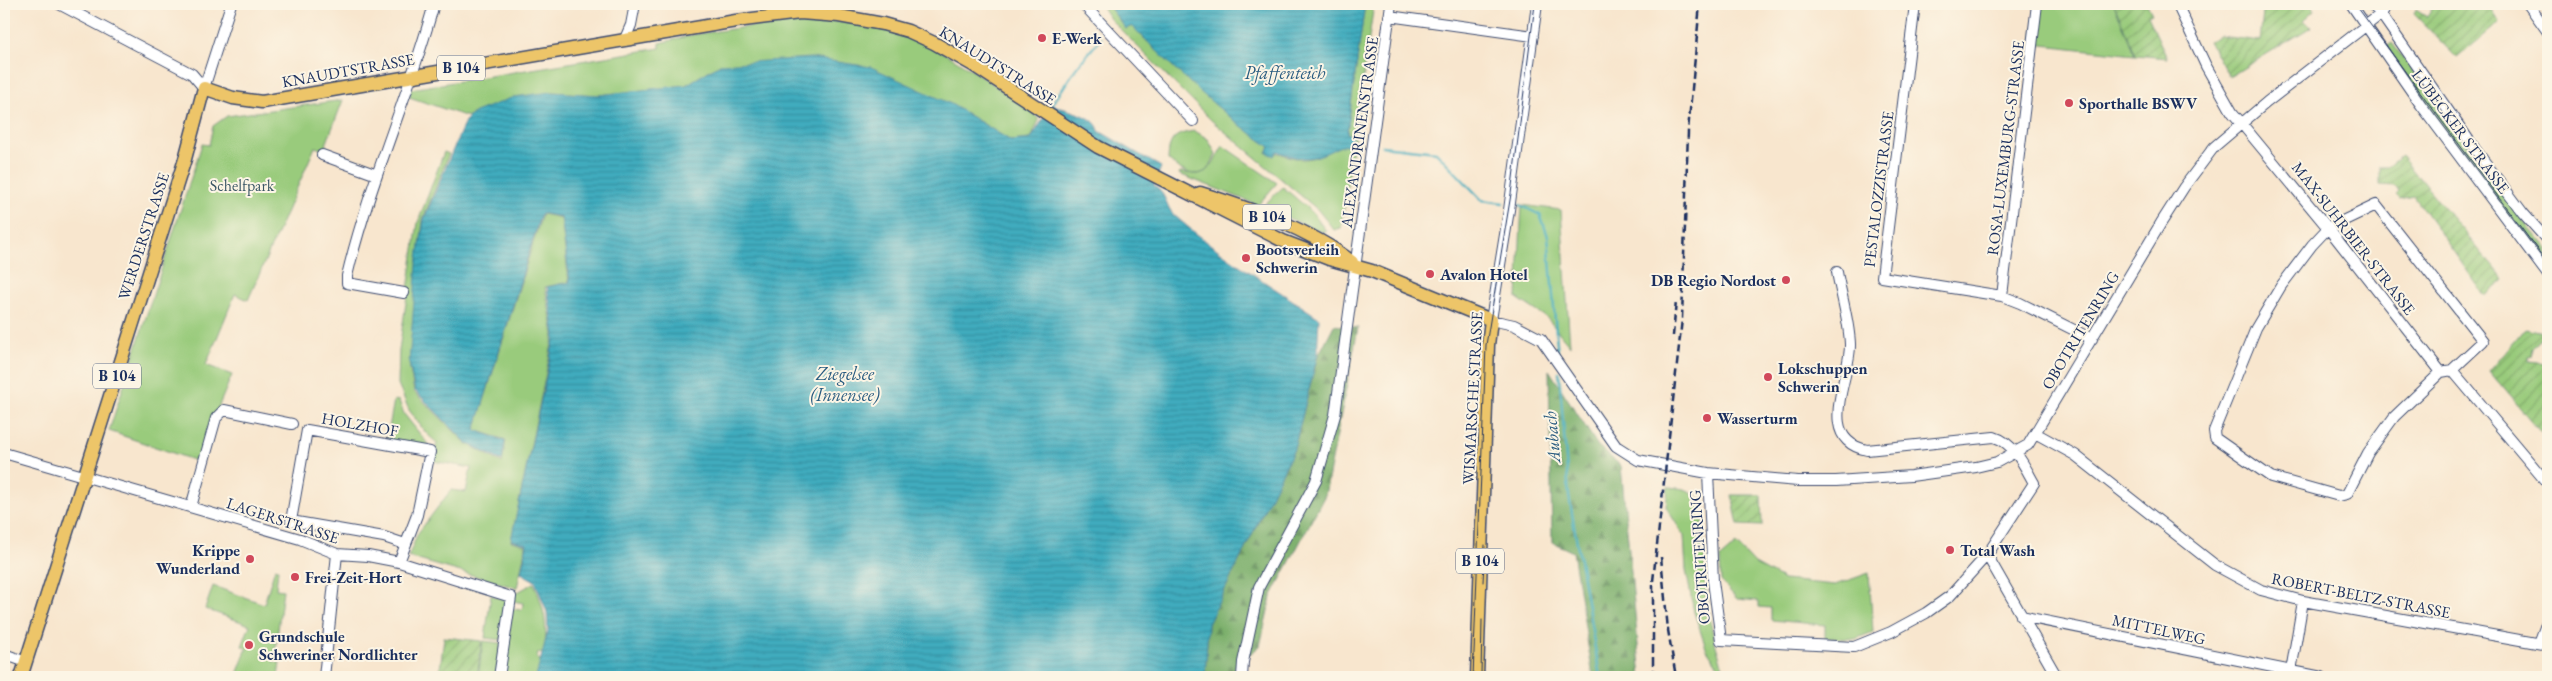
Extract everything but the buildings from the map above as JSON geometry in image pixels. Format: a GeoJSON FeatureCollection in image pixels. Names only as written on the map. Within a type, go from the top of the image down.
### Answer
{"type":"FeatureCollection","features":[{"type":"Feature","properties":{"kind":"main road","name":"KNAUDTSTRASSE"},"geometry":{"type":"LineString","coordinates":[[204,88],[233,98],[262,102],[736,21],[800,13],[839,16],[892,27],[934,43],[973,64],[1045,114],[1098,146],[1283,241],[1329,259],[1356,265]]}},
{"type":"Feature","properties":{"kind":"main road","name":"WERDERSTRASSE"},"geometry":{"type":"LineString","coordinates":[[84,478],[185,159],[204,88]]}},
{"type":"Feature","properties":{"kind":"main road","name":"B 104"},"geometry":{"type":"LineString","coordinates":[[1356,265],[1491,320]]}},
{"type":"Feature","properties":{"kind":"main road","name":"WISMARSCHE STRASSE"},"geometry":{"type":"LineString","coordinates":[[1477,677],[1488,345],[1491,320]]}},
{"type":"Feature","properties":{"kind":"main road","name":"B 104"},"geometry":{"type":"LineString","coordinates":[[21,677],[84,478]]}},
{"type":"Feature","properties":{"kind":"street","name":"WERDERSTRASSE"},"geometry":{"type":"LineString","coordinates":[[204,88],[231,4]]}},
{"type":"Feature","properties":{"kind":"street"},"geometry":{"type":"LineString","coordinates":[[404,293],[347,283],[358,227],[412,75],[434,4]]}},
{"type":"Feature","properties":{"kind":"street"},"geometry":{"type":"LineString","coordinates":[[624,41],[631,25],[635,4]]}},
{"type":"Feature","properties":{"kind":"street"},"geometry":{"type":"LineString","coordinates":[[1083,4],[1193,121]]}},
{"type":"Feature","properties":{"kind":"street","name":"ALEXANDRINENSTRASSE"},"geometry":{"type":"LineString","coordinates":[[1242,677],[1243,662],[1259,587],[1316,481],[1335,415],[1391,4]]}},
{"type":"Feature","properties":{"kind":"street","name":"WISMARSCHE STRASSE"},"geometry":{"type":"LineString","coordinates":[[1491,320],[1510,210],[1537,4]]}},
{"type":"Feature","properties":{"kind":"street","name":"PESTALOZZISTRASSE"},"geometry":{"type":"LineString","coordinates":[[1915,4],[1882,277],[2002,296],[2092,338]]}},
{"type":"Feature","properties":{"kind":"street","name":"ROSA-LUXEMBURG-STRASSE"},"geometry":{"type":"LineString","coordinates":[[2002,296],[2038,4]]}},
{"type":"Feature","properties":{"kind":"street","name":"MAX-SUHRBIER-STRASSE"},"geometry":{"type":"LineString","coordinates":[[2177,4],[2206,66],[2241,123],[2251,132],[2441,372]]}},
{"type":"Feature","properties":{"kind":"street","name":"LÜBECKER STRASSE"},"geometry":{"type":"LineString","coordinates":[[2351,4],[2548,275]]}},
{"type":"Feature","properties":{"kind":"street","name":"LÜBECKER STRASSE"},"geometry":{"type":"LineString","coordinates":[[2371,4],[2381,14],[2475,149],[2524,214],[2548,242]]}},
{"type":"Feature","properties":{"kind":"street","name":"OBOTRITENRING"},"geometry":{"type":"LineString","coordinates":[[1491,320],[1528,331],[1541,339],[1616,446],[1638,460],[1708,473],[1798,481],[1836,481],[1911,476],[1976,467],[1997,462],[2028,446],[2037,434],[2092,338],[2184,186],[2214,147],[2241,123],[2381,14],[2388,4]]}},
{"type":"Feature","properties":{"kind":"street"},"geometry":{"type":"LineString","coordinates":[[2528,4],[2548,32]]}},
{"type":"Feature","properties":{"kind":"street"},"geometry":{"type":"LineString","coordinates":[[65,5],[192,74],[204,88]]}},
{"type":"Feature","properties":{"kind":"street"},"geometry":{"type":"LineString","coordinates":[[1389,16],[1533,36]]}},
{"type":"Feature","properties":{"kind":"street"},"geometry":{"type":"LineString","coordinates":[[322,156],[377,175]]}},
{"type":"Feature","properties":{"kind":"street"},"geometry":{"type":"LineString","coordinates":[[2376,205],[2483,341],[2452,370],[2441,372],[2394,417],[2368,453],[2347,494],[2339,496],[2271,478],[2215,438],[2214,431],[2260,321],[2286,279],[2312,245],[2328,228],[2376,205]]}},
{"type":"Feature","properties":{"kind":"street"},"geometry":{"type":"LineString","coordinates":[[1837,272],[1850,345],[1842,384],[1839,416],[1843,435],[1849,444],[1867,450],[1994,437],[2005,440],[2016,453],[2034,483],[1987,555],[2057,677]]}},
{"type":"Feature","properties":{"kind":"street"},"geometry":{"type":"LineString","coordinates":[[2452,370],[2548,484]]}},
{"type":"Feature","properties":{"kind":"street"},"geometry":{"type":"LineString","coordinates":[[190,507],[216,418],[224,410],[292,424]]}},
{"type":"Feature","properties":{"kind":"street","name":"HOLZHOF"},"geometry":{"type":"LineString","coordinates":[[399,562],[417,515],[430,452],[307,430],[291,521],[384,537],[405,544]]}},
{"type":"Feature","properties":{"kind":"street","name":"ROBERT-BELTZ-STRASSE"},"geometry":{"type":"LineString","coordinates":[[2037,434],[2075,455],[2215,565],[2261,590],[2303,601],[2544,644]]}},
{"type":"Feature","properties":{"kind":"street","name":"LAGERSTRASSE"},"geometry":{"type":"LineString","coordinates":[[4,453],[300,540],[337,554],[368,556],[399,562],[507,595],[499,677]]}},
{"type":"Feature","properties":{"kind":"street","name":"OBOTRITENRING"},"geometry":{"type":"LineString","coordinates":[[1708,473],[1713,581],[1721,640],[1854,647],[1891,632],[1926,613],[1950,596],[1987,555]]}},
{"type":"Feature","properties":{"kind":"street"},"geometry":{"type":"LineString","coordinates":[[324,677],[337,554]]}},
{"type":"Feature","properties":{"kind":"street"},"geometry":{"type":"LineString","coordinates":[[2291,671],[2303,601]]}},
{"type":"Feature","properties":{"kind":"street","name":"MITTELWEG"},"geometry":{"type":"LineString","coordinates":[[2021,616],[2322,677]]}},
{"type":"Feature","properties":{"kind":"street"},"geometry":{"type":"LineString","coordinates":[[2544,644],[2548,619]]}},
{"type":"Feature","properties":{"kind":"street"},"geometry":{"type":"LineString","coordinates":[[4,654],[26,662]]}},
{"type":"Feature","properties":{"kind":"green space"},"geometry":{"type":"Polygon","coordinates":[[[1100,4],[1107,4],[1126,29],[1132,26],[1198,90],[1270,147],[1267,152],[1306,159],[1318,156],[1339,146],[1350,144],[1352,136],[1347,133],[1365,4],[1374,4],[1341,228],[1334,230],[1318,210],[1211,120],[1110,19],[1100,4]]]}},
{"type":"Feature","properties":{"kind":"green space"},"geometry":{"type":"Polygon","coordinates":[[[2037,4],[2114,4],[2135,55],[2033,44],[2037,4]]]}},
{"type":"Feature","properties":{"kind":"green space"},"geometry":{"type":"Polygon","coordinates":[[[2114,4],[2147,4],[2152,14],[2148,16],[2167,58],[2135,55],[2114,4]]]}},
{"type":"Feature","properties":{"kind":"green space"},"geometry":{"type":"Polygon","coordinates":[[[2264,4],[2311,4],[2315,10],[2304,20],[2311,27],[2229,77],[2209,41],[2219,36],[2260,41],[2264,4]]]}},
{"type":"Feature","properties":{"kind":"green space"},"geometry":{"type":"Polygon","coordinates":[[[2435,4],[2496,4],[2491,8],[2500,22],[2457,58],[2414,14],[2416,10],[2427,17],[2435,4]]]}},
{"type":"Feature","properties":{"kind":"green space"},"geometry":{"type":"Polygon","coordinates":[[[797,20],[831,21],[882,29],[931,46],[969,68],[1031,110],[1039,120],[1031,139],[1011,141],[951,104],[720,64],[686,85],[599,95],[551,92],[475,112],[468,117],[409,97],[411,89],[660,48],[660,43],[696,34],[797,20]]]}},
{"type":"Feature","properties":{"kind":"green space"},"geometry":{"type":"Polygon","coordinates":[[[2392,43],[2519,215],[2548,249],[2548,275],[2385,48],[2392,43]]]}},
{"type":"Feature","properties":{"kind":"green space","name":"Schelfpark"},"geometry":{"type":"Polygon","coordinates":[[[343,100],[324,150],[315,147],[248,300],[235,294],[206,365],[232,375],[206,436],[199,462],[109,431],[202,144],[209,145],[213,126],[227,116],[343,100]]]}},
{"type":"Feature","properties":{"kind":"green space"},"geometry":{"type":"Polygon","coordinates":[[[1195,131],[1208,139],[1216,154],[1208,169],[1198,174],[1182,170],[1168,160],[1171,142],[1177,136],[1195,131]]]}},
{"type":"Feature","properties":{"kind":"green space"},"geometry":{"type":"Polygon","coordinates":[[[1223,146],[1277,183],[1258,205],[1179,174],[1180,172],[1197,174],[1207,170],[1223,146]]]}},
{"type":"Feature","properties":{"kind":"green space"},"geometry":{"type":"Polygon","coordinates":[[[444,152],[449,154],[423,219],[409,363],[414,392],[466,443],[502,463],[506,440],[475,430],[542,214],[561,218],[569,282],[545,287],[554,334],[511,541],[526,545],[517,588],[408,557],[418,533],[451,490],[466,492],[471,468],[433,461],[437,443],[426,433],[409,410],[398,384],[399,350],[418,222],[444,152]]]}},
{"type":"Feature","properties":{"kind":"green space"},"geometry":{"type":"Polygon","coordinates":[[[2401,156],[2504,280],[2485,296],[2414,196],[2400,199],[2396,195],[2399,192],[2395,186],[2380,185],[2380,167],[2387,167],[2401,156]]]}},
{"type":"Feature","properties":{"kind":"green space"},"geometry":{"type":"Polygon","coordinates":[[[1283,187],[1312,212],[1326,231],[1322,232],[1262,207],[1283,187]]]}},
{"type":"Feature","properties":{"kind":"green space"},"geometry":{"type":"Polygon","coordinates":[[[1522,205],[1561,210],[1570,346],[1547,318],[1517,298],[1522,205]]]}},
{"type":"Feature","properties":{"kind":"green space"},"geometry":{"type":"Polygon","coordinates":[[[1334,325],[1358,328],[1325,495],[1271,597],[1260,646],[1235,666],[1236,677],[1205,677],[1208,624],[1294,449],[1317,358],[1334,325]]]}},
{"type":"Feature","properties":{"kind":"green space"},"geometry":{"type":"Polygon","coordinates":[[[2525,328],[2548,333],[2548,337],[2542,338],[2533,349],[2529,362],[2546,364],[2548,349],[2548,441],[2489,371],[2525,328]]]}},
{"type":"Feature","properties":{"kind":"green space"},"geometry":{"type":"Polygon","coordinates":[[[1549,370],[1598,446],[1621,466],[1641,677],[1593,677],[1573,552],[1552,542],[1549,370]]]}},
{"type":"Feature","properties":{"kind":"green space"},"geometry":{"type":"Polygon","coordinates":[[[394,400],[399,401],[404,414],[428,444],[427,447],[387,439],[394,400]]]}},
{"type":"Feature","properties":{"kind":"green space"},"geometry":{"type":"Polygon","coordinates":[[[1668,487],[1681,488],[1693,493],[1700,507],[1703,526],[1707,600],[1713,634],[1723,667],[1720,669],[1706,648],[1694,612],[1686,570],[1684,536],[1666,507],[1668,487]]]}},
{"type":"Feature","properties":{"kind":"green space"},"geometry":{"type":"Polygon","coordinates":[[[1732,495],[1761,495],[1762,526],[1738,525],[1732,495]]]}},
{"type":"Feature","properties":{"kind":"green space"},"geometry":{"type":"Polygon","coordinates":[[[1736,544],[1755,564],[1784,580],[1835,585],[1869,573],[1873,632],[1855,639],[1825,638],[1825,625],[1771,620],[1771,608],[1758,607],[1758,601],[1737,599],[1721,581],[1720,558],[1736,544]]]}},
{"type":"Feature","properties":{"kind":"green space"},"geometry":{"type":"Polygon","coordinates":[[[275,568],[278,569],[276,589],[283,590],[274,662],[280,663],[278,677],[262,674],[260,677],[236,677],[247,648],[242,646],[250,625],[205,609],[213,586],[264,604],[275,568]]]}},
{"type":"Feature","properties":{"kind":"green space"},"geometry":{"type":"Polygon","coordinates":[[[534,583],[545,618],[544,654],[538,653],[537,659],[542,660],[536,677],[503,677],[512,609],[522,610],[523,603],[513,601],[514,594],[534,583]]]}},
{"type":"Feature","properties":{"kind":"green space"},"geometry":{"type":"Polygon","coordinates":[[[491,595],[506,600],[501,640],[485,638],[491,595]]]}},
{"type":"Feature","properties":{"kind":"green space"},"geometry":{"type":"Polygon","coordinates":[[[444,637],[482,641],[477,677],[439,677],[444,637]]]}},
{"type":"Feature","properties":{"kind":"green space"},"geometry":{"type":"Polygon","coordinates":[[[483,641],[501,643],[496,677],[478,677],[483,641]]]}},
{"type":"Feature","properties":{"kind":"water","name":"Pfaffenteich"},"geometry":{"type":"Polygon","coordinates":[[[1107,4],[1365,4],[1347,133],[1352,136],[1350,145],[1341,146],[1309,158],[1290,156],[1277,151],[1274,156],[1267,153],[1270,147],[1232,119],[1198,90],[1132,26],[1126,29],[1107,4]]]}},
{"type":"Feature","properties":{"kind":"water","name":"Ziegelsee (Innensee)"},"geometry":{"type":"Polygon","coordinates":[[[811,58],[871,67],[951,104],[1011,141],[1031,139],[1052,104],[1087,117],[1097,125],[1099,131],[1161,167],[1154,186],[1164,196],[1175,216],[1227,257],[1319,318],[1317,358],[1294,449],[1208,624],[1205,677],[536,677],[548,631],[547,612],[535,581],[521,573],[527,544],[511,540],[555,335],[547,287],[570,282],[561,217],[541,213],[475,430],[505,441],[502,461],[467,443],[415,391],[409,363],[417,264],[424,219],[465,121],[475,112],[514,97],[551,92],[599,95],[686,85],[720,64],[811,58]]]}},
{"type":"Feature","properties":{"kind":"waterway"},"geometry":{"type":"LineString","coordinates":[[1052,104],[1077,67],[1101,38]]}},
{"type":"Feature","properties":{"kind":"waterway","name":"Aubach"},"geometry":{"type":"LineString","coordinates":[[1382,146],[1436,152],[1482,200],[1503,203]]}},
{"type":"Feature","properties":{"kind":"waterway","name":"Aubach"},"geometry":{"type":"LineString","coordinates":[[1520,205],[1540,215],[1548,236],[1558,356]]}},
{"type":"Feature","properties":{"kind":"waterway","name":"Aubach"},"geometry":{"type":"LineString","coordinates":[[1559,372],[1569,496],[1600,677]]}},
{"type":"Feature","properties":{"kind":"tram line"},"geometry":{"type":"LineString","coordinates":[[1473,677],[1486,345],[1511,194],[1535,4]]}},
{"type":"Feature","properties":{"kind":"tram line"},"geometry":{"type":"LineString","coordinates":[[2355,4],[2548,264]]}},
{"type":"Feature","properties":{"kind":"tram line"},"geometry":{"type":"LineString","coordinates":[[1483,582],[1485,545]]}},
{"type":"Feature","properties":{"kind":"tram line"},"geometry":{"type":"LineString","coordinates":[[1481,677],[1482,620]]}},
{"type":"Feature","properties":{"kind":"railway"},"geometry":{"type":"LineString","coordinates":[[1653,677],[1653,581],[1682,319],[1688,131],[1700,4]]}},
{"type":"Feature","properties":{"kind":"railway"},"geometry":{"type":"LineString","coordinates":[[1673,336],[1676,301]]}},
{"type":"Feature","properties":{"kind":"railway"},"geometry":{"type":"LineString","coordinates":[[1661,557],[1668,630],[1676,677]]}},
{"type":"Feature","properties":{"kind":"place","name":"E-Werk"},"geometry":{"type":"Point","coordinates":[1042,38]}},
{"type":"Feature","properties":{"kind":"place","name":"Sporthalle BSWV"},"geometry":{"type":"Point","coordinates":[2069,103]}},
{"type":"Feature","properties":{"kind":"place","name":"Bootsverleih Schwerin"},"geometry":{"type":"Point","coordinates":[1246,258]}},
{"type":"Feature","properties":{"kind":"place","name":"Avalon Hotel"},"geometry":{"type":"Point","coordinates":[1430,274]}},
{"type":"Feature","properties":{"kind":"place","name":"DB Regio Nordost"},"geometry":{"type":"Point","coordinates":[1786,280]}},
{"type":"Feature","properties":{"kind":"place","name":"Lokschuppen Schwerin"},"geometry":{"type":"Point","coordinates":[1768,377]}},
{"type":"Feature","properties":{"kind":"place","name":"Wasserturm"},"geometry":{"type":"Point","coordinates":[1707,418]}},
{"type":"Feature","properties":{"kind":"place","name":"Total Wash"},"geometry":{"type":"Point","coordinates":[1950,550]}},
{"type":"Feature","properties":{"kind":"place","name":"Krippe Wunderland"},"geometry":{"type":"Point","coordinates":[250,559]}},
{"type":"Feature","properties":{"kind":"place","name":"Frei-Zeit-Hort"},"geometry":{"type":"Point","coordinates":[295,577]}},
{"type":"Feature","properties":{"kind":"place","name":"Grundschule Schweriner Nordlichter"},"geometry":{"type":"Point","coordinates":[249,645]}}]}
